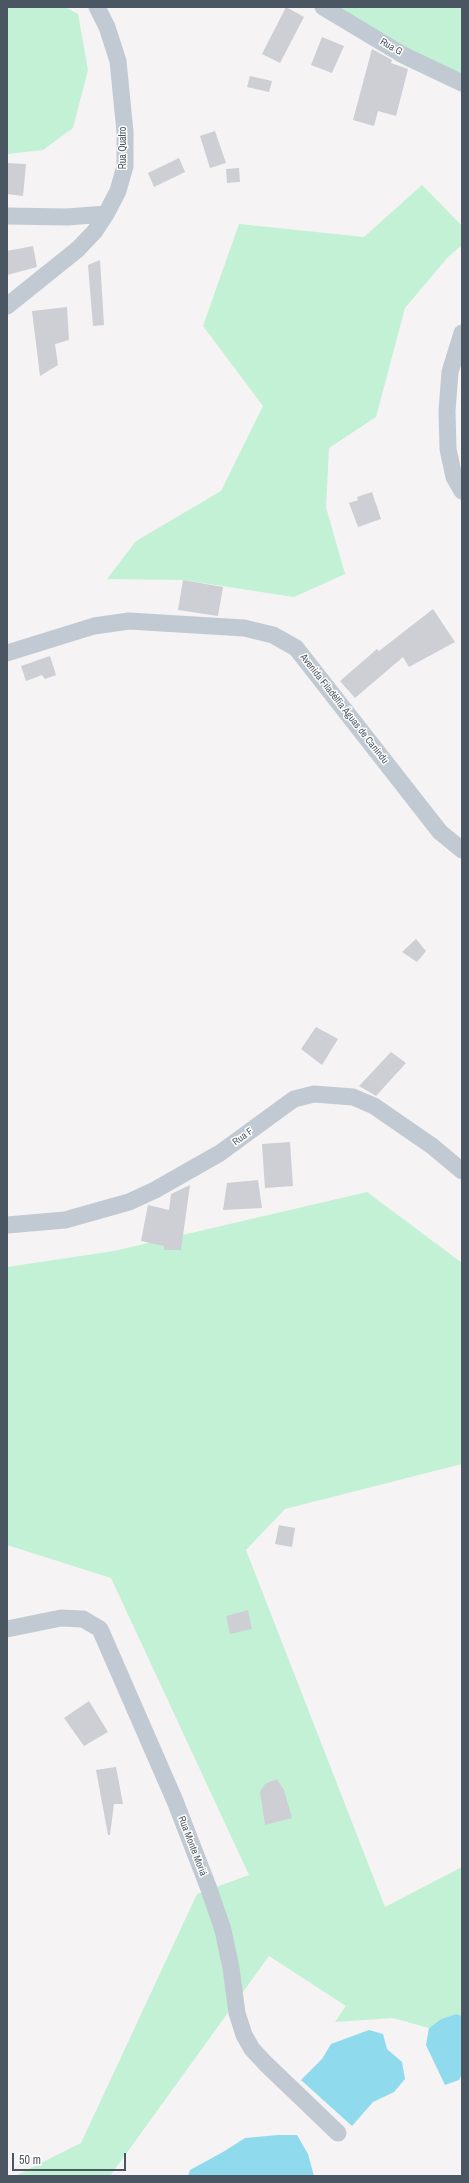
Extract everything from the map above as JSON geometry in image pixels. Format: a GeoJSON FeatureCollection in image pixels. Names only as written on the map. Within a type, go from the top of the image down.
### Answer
{"type":"FeatureCollection","features":[{"type":"Feature","properties":{"kind":"street","name":"Rua Quatro"},"geometry":{"type":"LineString","coordinates":[[7,306],[78,249],[95,230],[106,214],[118,191],[125,166],[124,132],[118,61],[108,27],[97,7]]}},
{"type":"Feature","properties":{"kind":"street","name":"Rua G"},"geometry":{"type":"LineString","coordinates":[[324,7],[403,55],[462,83]]}},
{"type":"Feature","properties":{"kind":"street"},"geometry":{"type":"LineString","coordinates":[[7,216],[67,217],[106,214]]}},
{"type":"Feature","properties":{"kind":"street"},"geometry":{"type":"LineString","coordinates":[[462,333],[450,372],[447,411],[448,449],[454,476],[462,491]]}},
{"type":"Feature","properties":{"kind":"street","name":"Avenida Filadélfia Águas de Canindu"},"geometry":{"type":"LineString","coordinates":[[7,653],[94,626],[129,621],[244,628],[273,635],[296,648],[440,832],[462,850]]}},
{"type":"Feature","properties":{"kind":"street","name":"Rua F"},"geometry":{"type":"LineString","coordinates":[[7,1225],[65,1220],[129,1202],[162,1187],[220,1153],[294,1099],[314,1094],[353,1097],[374,1106],[408,1128],[462,1171]]}},
{"type":"Feature","properties":{"kind":"street","name":"Rua Monte Moriá"},"geometry":{"type":"LineString","coordinates":[[7,1628],[61,1618],[83,1619],[100,1629],[175,1802],[209,1888],[223,1930],[238,2013],[244,2035],[252,2049],[266,2064],[338,2133]]}},
{"type":"Feature","properties":{"kind":"green space"},"geometry":{"type":"Polygon","coordinates":[[[7,7],[65,7],[78,14],[88,70],[73,128],[43,150],[7,154],[7,7]]]}},
{"type":"Feature","properties":{"kind":"green space"},"geometry":{"type":"Polygon","coordinates":[[[332,7],[462,7],[462,85],[332,7]]]}},
{"type":"Feature","properties":{"kind":"green space"},"geometry":{"type":"Polygon","coordinates":[[[422,185],[462,226],[462,245],[448,257],[405,308],[376,417],[329,448],[326,507],[345,574],[294,597],[183,580],[107,579],[136,541],[221,491],[263,406],[203,326],[239,224],[364,237],[422,185]]]}},
{"type":"Feature","properties":{"kind":"green space"},"geometry":{"type":"Polygon","coordinates":[[[367,1192],[462,1263],[462,1464],[285,1509],[246,1550],[385,1907],[462,1867],[462,2016],[456,2014],[441,2019],[429,2028],[393,2018],[335,2022],[346,2006],[269,1956],[110,2176],[15,2176],[81,2143],[197,1894],[249,1875],[111,1578],[7,1545],[7,1267],[114,1251],[367,1192]]]}},
{"type":"Feature","properties":{"kind":"water"},"geometry":{"type":"Polygon","coordinates":[[[456,2014],[462,2016],[462,2074],[459,2080],[445,2085],[426,2045],[429,2028],[441,2019],[456,2014]]]}},
{"type":"Feature","properties":{"kind":"water"},"geometry":{"type":"Polygon","coordinates":[[[369,2030],[383,2034],[387,2049],[402,2062],[405,2079],[394,2092],[373,2102],[352,2126],[301,2080],[322,2059],[331,2044],[369,2030]]]}},
{"type":"Feature","properties":{"kind":"water"},"geometry":{"type":"Polygon","coordinates":[[[297,2135],[308,2154],[314,2176],[188,2176],[190,2170],[245,2138],[297,2135]]]}},
{"type":"Feature","properties":{"kind":"building"},"geometry":{"type":"Polygon","coordinates":[[[286,7],[304,17],[280,63],[262,54],[286,7]]]}},
{"type":"Feature","properties":{"kind":"building"},"geometry":{"type":"Polygon","coordinates":[[[322,37],[344,46],[332,73],[311,65],[322,37]]]}},
{"type":"Feature","properties":{"kind":"building"},"geometry":{"type":"Polygon","coordinates":[[[372,49],[392,60],[391,63],[408,69],[396,116],[378,111],[374,126],[353,120],[372,49]]]}},
{"type":"Feature","properties":{"kind":"building"},"geometry":{"type":"Polygon","coordinates":[[[250,76],[272,81],[269,92],[247,87],[250,76]]]}},
{"type":"Feature","properties":{"kind":"building"},"geometry":{"type":"Polygon","coordinates":[[[215,131],[226,163],[210,168],[200,136],[215,131]]]}},
{"type":"Feature","properties":{"kind":"building"},"geometry":{"type":"Polygon","coordinates":[[[179,158],[185,172],[154,187],[148,173],[179,158]]]}},
{"type":"Feature","properties":{"kind":"building"},"geometry":{"type":"Polygon","coordinates":[[[7,163],[26,164],[23,196],[7,194],[7,163]]]}},
{"type":"Feature","properties":{"kind":"building"},"geometry":{"type":"Polygon","coordinates":[[[239,168],[240,182],[227,183],[226,169],[239,168]]]}},
{"type":"Feature","properties":{"kind":"building"},"geometry":{"type":"Polygon","coordinates":[[[33,246],[37,267],[7,275],[7,251],[33,246]]]}},
{"type":"Feature","properties":{"kind":"building"},"geometry":{"type":"Polygon","coordinates":[[[100,260],[104,325],[93,326],[88,265],[100,260]]]}},
{"type":"Feature","properties":{"kind":"building"},"geometry":{"type":"Polygon","coordinates":[[[67,307],[69,340],[55,344],[58,365],[40,376],[32,311],[67,307]]]}},
{"type":"Feature","properties":{"kind":"building"},"geometry":{"type":"Polygon","coordinates":[[[372,492],[381,519],[358,527],[349,503],[358,500],[357,497],[372,492]]]}},
{"type":"Feature","properties":{"kind":"building"},"geometry":{"type":"Polygon","coordinates":[[[183,580],[223,587],[218,616],[178,610],[183,580]]]}},
{"type":"Feature","properties":{"kind":"building"},"geometry":{"type":"Polygon","coordinates":[[[433,609],[455,642],[409,667],[403,657],[355,698],[340,681],[377,649],[379,651],[433,609]]]}},
{"type":"Feature","properties":{"kind":"building"},"geometry":{"type":"Polygon","coordinates":[[[50,656],[56,675],[45,679],[42,675],[26,681],[21,666],[50,656]]]}},
{"type":"Feature","properties":{"kind":"building"},"geometry":{"type":"Polygon","coordinates":[[[416,939],[426,951],[417,962],[402,952],[416,939]]]}},
{"type":"Feature","properties":{"kind":"building"},"geometry":{"type":"Polygon","coordinates":[[[316,1027],[338,1039],[322,1065],[301,1049],[316,1027]]]}},
{"type":"Feature","properties":{"kind":"building"},"geometry":{"type":"Polygon","coordinates":[[[391,1052],[406,1063],[376,1096],[359,1086],[391,1052]]]}},
{"type":"Feature","properties":{"kind":"building"},"geometry":{"type":"Polygon","coordinates":[[[290,1142],[293,1186],[265,1188],[262,1144],[290,1142]]]}},
{"type":"Feature","properties":{"kind":"building"},"geometry":{"type":"Polygon","coordinates":[[[258,1180],[262,1208],[223,1210],[227,1183],[258,1180]]]}},
{"type":"Feature","properties":{"kind":"building"},"geometry":{"type":"Polygon","coordinates":[[[190,1185],[181,1250],[164,1250],[164,1246],[141,1241],[148,1205],[169,1210],[171,1194],[190,1185]]]}},
{"type":"Feature","properties":{"kind":"building"},"geometry":{"type":"Polygon","coordinates":[[[279,1525],[295,1528],[292,1547],[275,1544],[279,1525]]]}},
{"type":"Feature","properties":{"kind":"building"},"geometry":{"type":"Polygon","coordinates":[[[248,1610],[252,1629],[230,1634],[226,1616],[248,1610]]]}},
{"type":"Feature","properties":{"kind":"building"},"geometry":{"type":"Polygon","coordinates":[[[89,1701],[108,1732],[84,1746],[64,1718],[89,1701]]]}},
{"type":"Feature","properties":{"kind":"building"},"geometry":{"type":"Polygon","coordinates":[[[116,1767],[123,1804],[114,1804],[110,1835],[108,1835],[96,1770],[116,1767]]]}},
{"type":"Feature","properties":{"kind":"building"},"geometry":{"type":"Polygon","coordinates":[[[277,1779],[284,1790],[292,1818],[265,1825],[260,1792],[265,1784],[277,1779]]]}}]}
